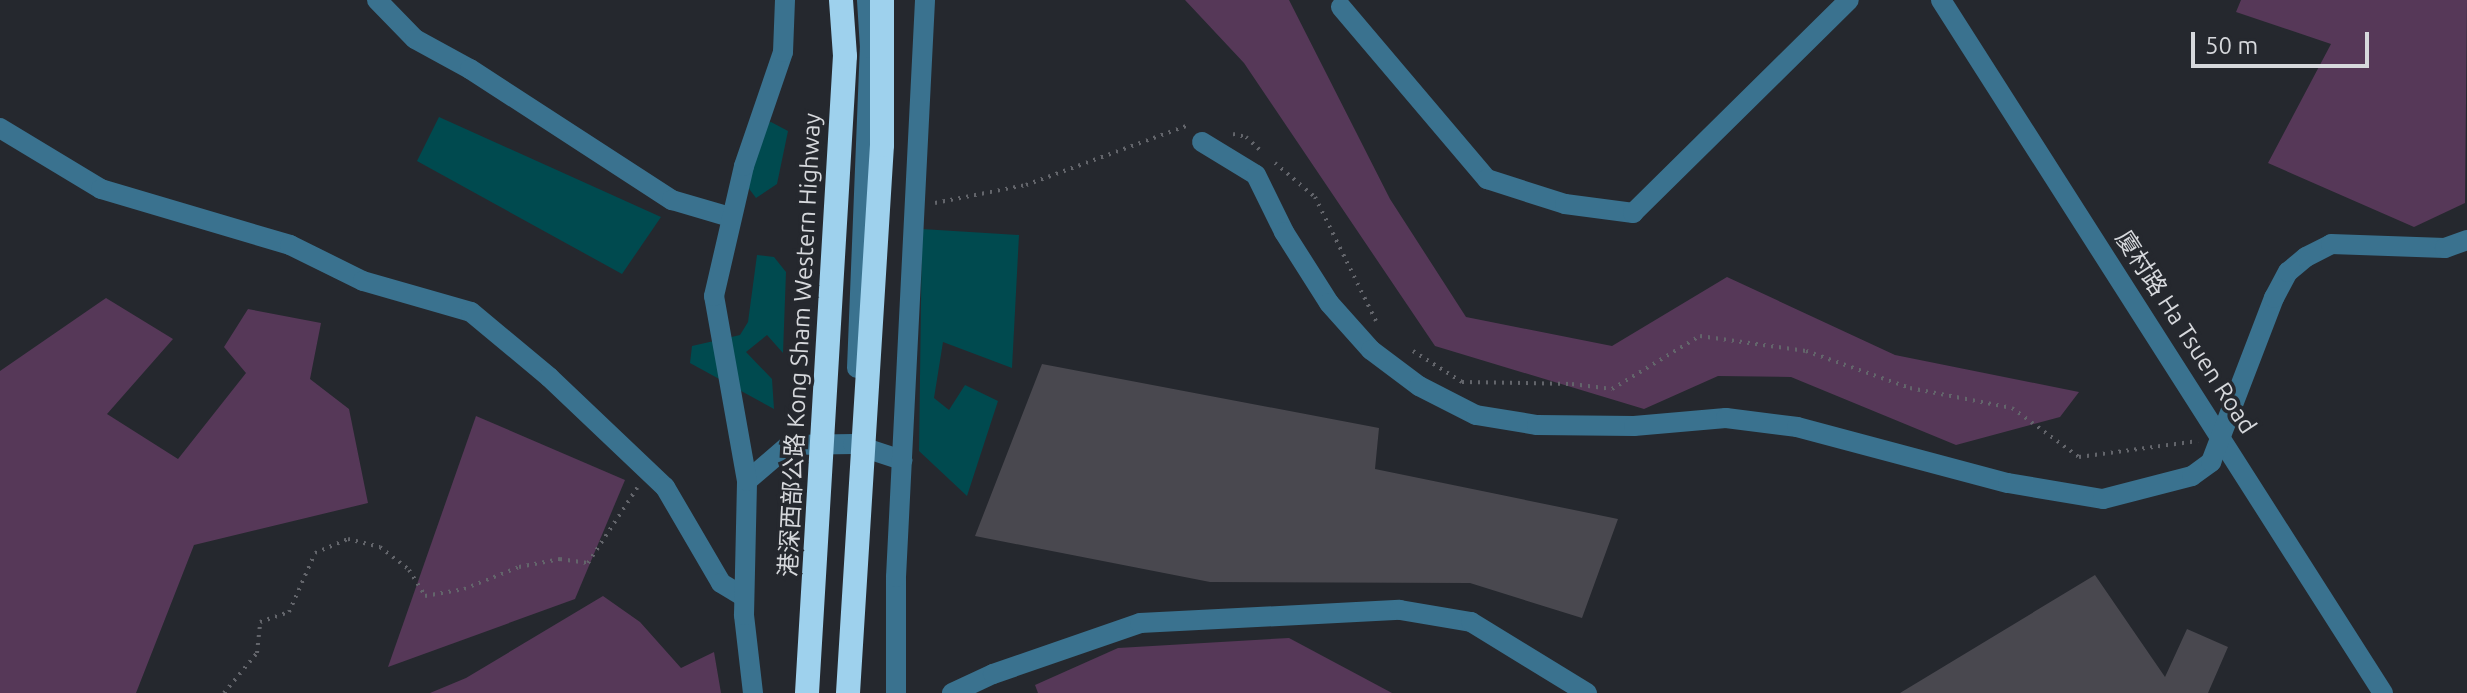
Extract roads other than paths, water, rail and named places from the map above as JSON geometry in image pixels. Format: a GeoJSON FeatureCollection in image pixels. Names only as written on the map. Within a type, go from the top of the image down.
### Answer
{"type":"FeatureCollection","features":[{"type":"Feature","properties":{"kind":"highway","name":"港深西部公路 Kong Sham Western Highway"},"geometry":{"type":"LineString","coordinates":[[807,693],[845,56],[841,0]]}},
{"type":"Feature","properties":{"kind":"highway"},"geometry":{"type":"LineString","coordinates":[[848,693],[879,189],[882,0]]}},
{"type":"Feature","properties":{"kind":"street"},"geometry":{"type":"LineString","coordinates":[[377,0],[415,39],[470,69],[672,200],[730,217]]}},
{"type":"Feature","properties":{"kind":"street"},"geometry":{"type":"LineString","coordinates":[[753,693],[744,597],[747,481],[714,296],[730,217],[783,52],[785,0]]}},
{"type":"Feature","properties":{"kind":"street"},"geometry":{"type":"LineString","coordinates":[[853,444],[870,48],[867,0]]}},
{"type":"Feature","properties":{"kind":"street"},"geometry":{"type":"LineString","coordinates":[[896,693],[896,577],[925,0]]}},
{"type":"Feature","properties":{"kind":"street"},"geometry":{"type":"LineString","coordinates":[[1341,7],[1487,179],[1565,204],[1633,213],[1849,0]]}},
{"type":"Feature","properties":{"kind":"street","name":"廈村路 Ha Tsuen Road"},"geometry":{"type":"LineString","coordinates":[[1941,0],[2383,693]]}},
{"type":"Feature","properties":{"kind":"street"},"geometry":{"type":"LineString","coordinates":[[0,128],[101,189],[290,245],[363,281],[471,312],[549,377],[665,487],[721,583],[744,597]]}},
{"type":"Feature","properties":{"kind":"street"},"geometry":{"type":"LineString","coordinates":[[1197,133],[1256,175],[1284,232],[1329,303],[1371,350],[1419,386],[1476,415],[1537,425],[1634,426],[1726,418],[1797,427],[2008,483],[2103,499],[2192,476],[2211,462],[2274,298],[2288,272],[2306,257],[2331,244],[2445,248],[2467,240]]}},
{"type":"Feature","properties":{"kind":"street"},"geometry":{"type":"LineString","coordinates":[[747,481],[789,445],[853,444],[902,460]]}},
{"type":"Feature","properties":{"kind":"street"},"geometry":{"type":"LineString","coordinates":[[952,693],[993,674],[1140,623],[1400,610],[1471,622],[1587,693]]}},
{"type":"Feature","properties":{"kind":"water"},"geometry":{"type":"Polygon","coordinates":[[[439,117],[661,217],[622,274],[417,161],[439,117]]]}},
{"type":"Feature","properties":{"kind":"water"},"geometry":{"type":"Polygon","coordinates":[[[771,122],[788,131],[777,184],[756,198],[735,170],[747,129],[771,122]]]}},
{"type":"Feature","properties":{"kind":"water"},"geometry":{"type":"Polygon","coordinates":[[[922,229],[1019,235],[1012,368],[943,342],[934,398],[949,410],[965,385],[998,401],[967,496],[919,451],[922,229]]]}},
{"type":"Feature","properties":{"kind":"water"},"geometry":{"type":"Polygon","coordinates":[[[757,255],[774,257],[786,272],[783,353],[767,335],[746,352],[772,379],[774,409],[690,363],[692,346],[740,335],[748,322],[757,255]]]}}]}
